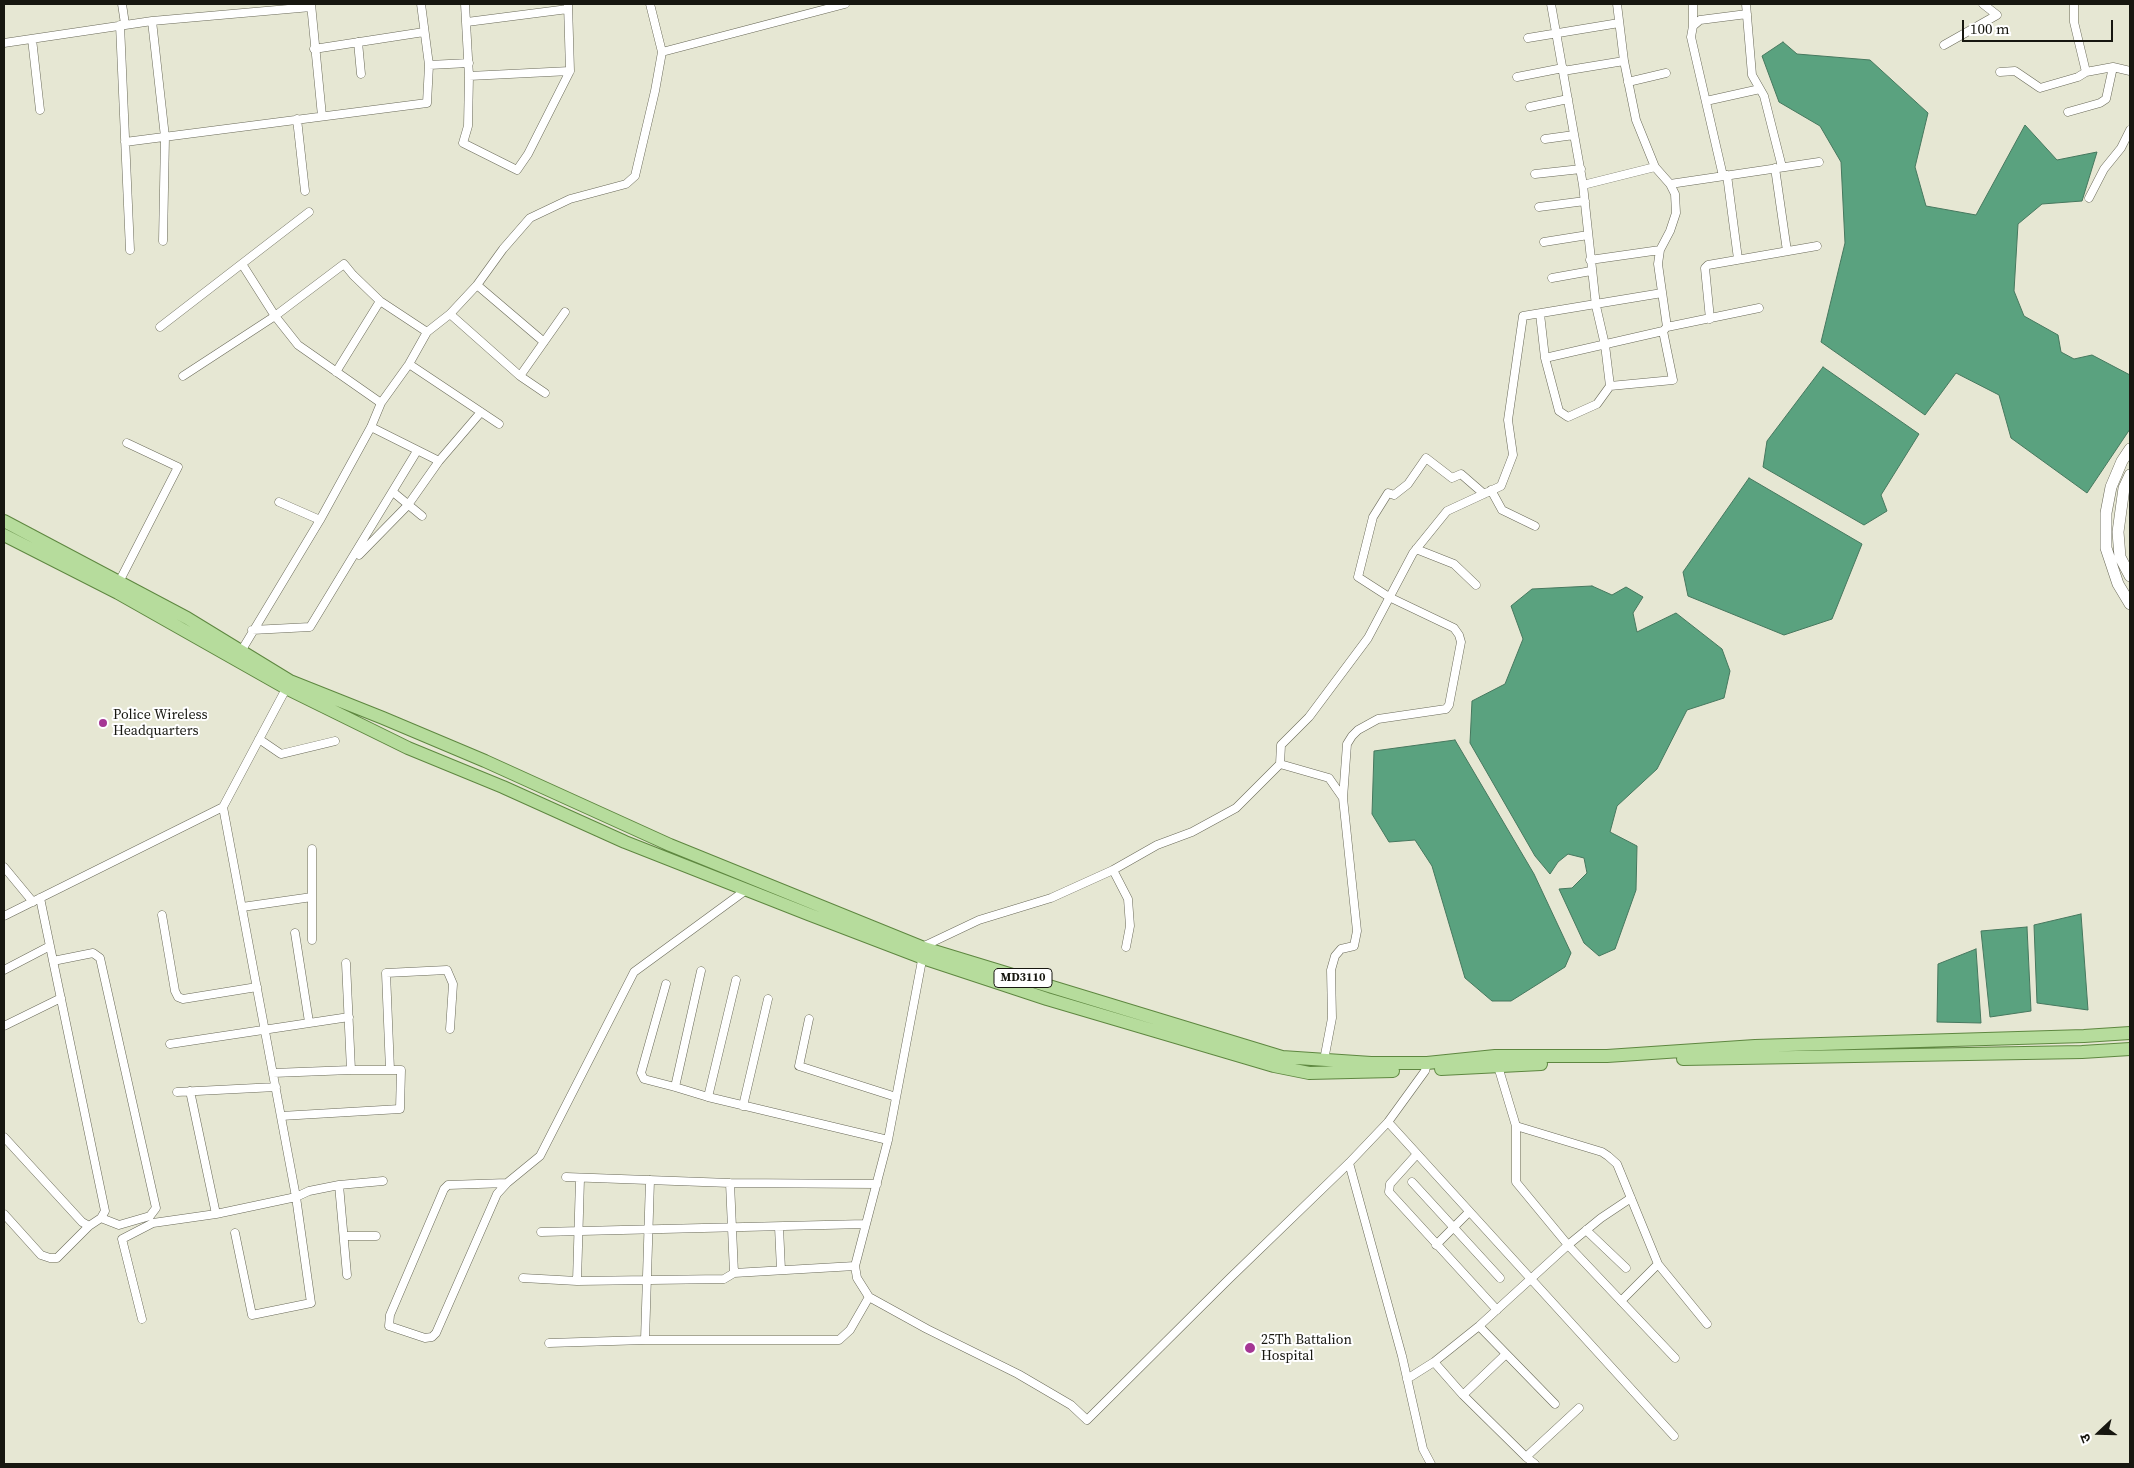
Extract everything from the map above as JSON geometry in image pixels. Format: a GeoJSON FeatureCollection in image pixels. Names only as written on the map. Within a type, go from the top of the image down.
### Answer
{"type":"FeatureCollection","features":[{"type":"Feature","properties":{"kind":"main road"},"geometry":{"type":"LineString","coordinates":[[2130,449],[2110,487],[2106,514],[2106,548],[2118,584],[2130,604]]}},
{"type":"Feature","properties":{"kind":"main road"},"geometry":{"type":"LineString","coordinates":[[2130,475],[2124,488],[2118,532],[2120,557],[2130,576]]}},
{"type":"Feature","properties":{"kind":"main road","name":"MD3110"},"geometry":{"type":"LineString","coordinates":[[4,521],[118,587]]}},
{"type":"Feature","properties":{"kind":"main road","name":"MD3110"},"geometry":{"type":"LineString","coordinates":[[4,535],[187,618],[239,655],[288,684],[408,748],[625,842],[746,890],[923,951],[1282,1057],[1426,1067]]}},
{"type":"Feature","properties":{"kind":"main road","name":"MD3110"},"geometry":{"type":"LineString","coordinates":[[288,684],[383,718],[485,761],[670,845],[923,951],[1047,999],[1274,1066],[1309,1073],[1755,1046],[2130,1033]]}},
{"type":"Feature","properties":{"kind":"main road","name":"MD3110"},"geometry":{"type":"LineString","coordinates":[[1496,1061],[2082,1052],[2130,1049]]}},
{"type":"Feature","properties":{"kind":"street"},"geometry":{"type":"LineString","coordinates":[[122,4],[130,250]]}},
{"type":"Feature","properties":{"kind":"street"},"geometry":{"type":"LineString","coordinates":[[125,142],[428,103],[429,65],[421,4]]}},
{"type":"Feature","properties":{"kind":"street"},"geometry":{"type":"LineString","coordinates":[[465,4],[470,76],[468,126],[463,143],[517,170],[528,154],[570,71],[568,6],[467,22]]}},
{"type":"Feature","properties":{"kind":"street"},"geometry":{"type":"LineString","coordinates":[[239,655],[252,630],[320,520],[371,427],[381,403],[409,364],[427,332],[450,314],[477,285],[530,218],[570,199],[626,184],[635,176],[662,52],[650,4]]}},
{"type":"Feature","properties":{"kind":"street"},"geometry":{"type":"LineString","coordinates":[[662,52],[845,4]]}},
{"type":"Feature","properties":{"kind":"street"},"geometry":{"type":"LineString","coordinates":[[1540,314],[1545,358],[1559,411],[1568,418],[1598,404],[1610,386],[1605,345],[1596,306],[1591,270],[1581,169],[1552,4]]}},
{"type":"Feature","properties":{"kind":"street"},"geometry":{"type":"LineString","coordinates":[[1610,386],[1673,380],[1658,264],[1660,250],[1670,231],[1676,213],[1674,194],[1670,184],[1655,167],[1636,120],[1624,60],[1617,4]]}},
{"type":"Feature","properties":{"kind":"street"},"geometry":{"type":"LineString","coordinates":[[1693,4],[1691,37],[1725,176],[1738,259]]}},
{"type":"Feature","properties":{"kind":"street"},"geometry":{"type":"LineString","coordinates":[[1746,4],[1752,75],[1764,96],[1778,168],[1787,251]]}},
{"type":"Feature","properties":{"kind":"street"},"geometry":{"type":"LineString","coordinates":[[1944,45],[1997,15],[1983,4]]}},
{"type":"Feature","properties":{"kind":"street"},"geometry":{"type":"LineString","coordinates":[[2074,4],[2074,22],[2086,72]]}},
{"type":"Feature","properties":{"kind":"street"},"geometry":{"type":"LineString","coordinates":[[4,43],[123,24],[311,5],[322,116]]}},
{"type":"Feature","properties":{"kind":"street"},"geometry":{"type":"LineString","coordinates":[[1693,26],[1700,20],[1747,14]]}},
{"type":"Feature","properties":{"kind":"street"},"geometry":{"type":"LineString","coordinates":[[152,21],[165,137],[163,241]]}},
{"type":"Feature","properties":{"kind":"street"},"geometry":{"type":"LineString","coordinates":[[1528,38],[1619,23]]}},
{"type":"Feature","properties":{"kind":"street"},"geometry":{"type":"LineString","coordinates":[[314,49],[424,32]]}},
{"type":"Feature","properties":{"kind":"street"},"geometry":{"type":"LineString","coordinates":[[32,39],[40,110]]}},
{"type":"Feature","properties":{"kind":"street"},"geometry":{"type":"LineString","coordinates":[[358,42],[361,74]]}},
{"type":"Feature","properties":{"kind":"street"},"geometry":{"type":"LineString","coordinates":[[1517,77],[1624,60]]}},
{"type":"Feature","properties":{"kind":"street"},"geometry":{"type":"LineString","coordinates":[[429,65],[469,63]]}},
{"type":"Feature","properties":{"kind":"street"},"geometry":{"type":"LineString","coordinates":[[2068,112],[2100,103],[2106,99],[2113,67]]}},
{"type":"Feature","properties":{"kind":"street"},"geometry":{"type":"LineString","coordinates":[[2000,72],[2015,71],[2040,88],[2078,77],[2086,72],[2113,67],[2130,71]]}},
{"type":"Feature","properties":{"kind":"street"},"geometry":{"type":"LineString","coordinates":[[470,76],[570,71]]}},
{"type":"Feature","properties":{"kind":"street"},"geometry":{"type":"LineString","coordinates":[[1628,82],[1666,73]]}},
{"type":"Feature","properties":{"kind":"street"},"geometry":{"type":"LineString","coordinates":[[1706,101],[1760,89]]}},
{"type":"Feature","properties":{"kind":"street"},"geometry":{"type":"LineString","coordinates":[[1530,107],[1568,99]]}},
{"type":"Feature","properties":{"kind":"street"},"geometry":{"type":"LineString","coordinates":[[297,119],[305,191]]}},
{"type":"Feature","properties":{"kind":"street"},"geometry":{"type":"LineString","coordinates":[[2089,198],[2104,169],[2121,148],[2130,130]]}},
{"type":"Feature","properties":{"kind":"street"},"geometry":{"type":"LineString","coordinates":[[1545,139],[1574,135]]}},
{"type":"Feature","properties":{"kind":"street"},"geometry":{"type":"LineString","coordinates":[[1670,184],[1819,162]]}},
{"type":"Feature","properties":{"kind":"street"},"geometry":{"type":"LineString","coordinates":[[1583,186],[1655,167]]}},
{"type":"Feature","properties":{"kind":"street"},"geometry":{"type":"LineString","coordinates":[[1535,174],[1581,169]]}},
{"type":"Feature","properties":{"kind":"street"},"geometry":{"type":"LineString","coordinates":[[1539,207],[1585,202]]}},
{"type":"Feature","properties":{"kind":"street"},"geometry":{"type":"LineString","coordinates":[[160,327],[309,212]]}},
{"type":"Feature","properties":{"kind":"street"},"geometry":{"type":"LineString","coordinates":[[1544,242],[1588,234]]}},
{"type":"Feature","properties":{"kind":"street"},"geometry":{"type":"LineString","coordinates":[[1710,319],[1705,268],[1714,263],[1817,246]]}},
{"type":"Feature","properties":{"kind":"street"},"geometry":{"type":"LineString","coordinates":[[1590,260],[1660,250]]}},
{"type":"Feature","properties":{"kind":"street"},"geometry":{"type":"LineString","coordinates":[[242,264],[275,316],[298,345],[381,403]]}},
{"type":"Feature","properties":{"kind":"street"},"geometry":{"type":"LineString","coordinates":[[183,376],[275,316],[344,264],[352,275],[380,301],[427,332]]}},
{"type":"Feature","properties":{"kind":"street"},"geometry":{"type":"LineString","coordinates":[[1552,278],[1591,270]]}},
{"type":"Feature","properties":{"kind":"street"},"geometry":{"type":"LineString","coordinates":[[477,285],[544,342]]}},
{"type":"Feature","properties":{"kind":"street"},"geometry":{"type":"LineString","coordinates":[[1426,1067],[1388,1122],[1349,1163],[1087,1420],[1071,1406],[1018,1374],[927,1329],[869,1297],[857,1278],[856,1266],[888,1140],[923,951],[979,920],[1052,898],[1113,870],[1157,845],[1192,832],[1236,808],[1280,764],[1282,745],[1309,716],[1368,638],[1416,549],[1448,511],[1501,486],[1513,454],[1508,420],[1522,316],[1596,306],[1662,293]]}},
{"type":"Feature","properties":{"kind":"street"},"geometry":{"type":"LineString","coordinates":[[336,372],[380,301]]}},
{"type":"Feature","properties":{"kind":"street"},"geometry":{"type":"LineString","coordinates":[[1545,358],[1759,308]]}},
{"type":"Feature","properties":{"kind":"street"},"geometry":{"type":"LineString","coordinates":[[520,376],[566,312]]}},
{"type":"Feature","properties":{"kind":"street"},"geometry":{"type":"LineString","coordinates":[[450,314],[520,376],[545,392]]}},
{"type":"Feature","properties":{"kind":"street"},"geometry":{"type":"LineString","coordinates":[[409,364],[499,424]]}},
{"type":"Feature","properties":{"kind":"street"},"geometry":{"type":"LineString","coordinates":[[351,563],[408,505],[439,461],[481,412]]}},
{"type":"Feature","properties":{"kind":"street"},"geometry":{"type":"LineString","coordinates":[[371,427],[439,461]]}},
{"type":"Feature","properties":{"kind":"street"},"geometry":{"type":"LineString","coordinates":[[118,587],[178,467],[127,443]]}},
{"type":"Feature","properties":{"kind":"street"},"geometry":{"type":"LineString","coordinates":[[252,630],[310,627],[351,563],[417,451]]}},
{"type":"Feature","properties":{"kind":"street"},"geometry":{"type":"LineString","coordinates":[[1324,1060],[1332,1018],[1331,970],[1335,956],[1341,949],[1354,946],[1357,931],[1343,798],[1347,744],[1358,730],[1378,719],[1441,711],[1449,705],[1461,642],[1460,635],[1454,628],[1389,597],[1358,577],[1373,517],[1388,493],[1394,495],[1408,484],[1426,458],[1452,478],[1461,474],[1487,492],[1502,510],[1535,526]]}},
{"type":"Feature","properties":{"kind":"street"},"geometry":{"type":"LineString","coordinates":[[393,492],[422,516]]}},
{"type":"Feature","properties":{"kind":"street"},"geometry":{"type":"LineString","coordinates":[[279,502],[320,520]]}},
{"type":"Feature","properties":{"kind":"street"},"geometry":{"type":"LineString","coordinates":[[1416,549],[1454,564],[1476,585]]}},
{"type":"Feature","properties":{"kind":"street"},"geometry":{"type":"LineString","coordinates":[[4,916],[223,807],[288,684]]}},
{"type":"Feature","properties":{"kind":"street"},"geometry":{"type":"LineString","coordinates":[[259,739],[281,754],[335,741]]}},
{"type":"Feature","properties":{"kind":"street"},"geometry":{"type":"LineString","coordinates":[[1280,764],[1329,778],[1343,798]]}},
{"type":"Feature","properties":{"kind":"street"},"geometry":{"type":"LineString","coordinates":[[223,807],[296,1197],[311,1303],[252,1315],[235,1233]]}},
{"type":"Feature","properties":{"kind":"street"},"geometry":{"type":"LineString","coordinates":[[312,849],[312,940]]}},
{"type":"Feature","properties":{"kind":"street"},"geometry":{"type":"LineString","coordinates":[[4,867],[37,900],[50,946],[105,1211],[101,1218],[89,1226],[57,1258],[41,1255],[4,1214]]}},
{"type":"Feature","properties":{"kind":"street"},"geometry":{"type":"LineString","coordinates":[[1113,870],[1128,899],[1130,926],[1126,947]]}},
{"type":"Feature","properties":{"kind":"street"},"geometry":{"type":"LineString","coordinates":[[507,1183],[448,1185],[444,1189],[390,1315],[389,1326],[425,1338],[432,1337],[436,1333],[497,1194],[507,1183],[540,1156],[634,972],[746,890]]}},
{"type":"Feature","properties":{"kind":"street"},"geometry":{"type":"LineString","coordinates":[[242,907],[312,897]]}},
{"type":"Feature","properties":{"kind":"street"},"geometry":{"type":"LineString","coordinates":[[162,916],[175,991],[178,997],[184,999],[257,987]]}},
{"type":"Feature","properties":{"kind":"street"},"geometry":{"type":"LineString","coordinates":[[295,933],[309,1022]]}},
{"type":"Feature","properties":{"kind":"street"},"geometry":{"type":"LineString","coordinates":[[4,970],[50,946]]}},
{"type":"Feature","properties":{"kind":"street"},"geometry":{"type":"LineString","coordinates":[[53,961],[94,952],[100,958],[156,1208],[150,1216],[119,1225],[101,1218]]}},
{"type":"Feature","properties":{"kind":"street"},"geometry":{"type":"LineString","coordinates":[[346,963],[351,1070]]}},
{"type":"Feature","properties":{"kind":"street"},"geometry":{"type":"LineString","coordinates":[[390,1070],[386,973],[447,970],[453,984],[450,1030]]}},
{"type":"Feature","properties":{"kind":"street"},"geometry":{"type":"LineString","coordinates":[[675,1087],[701,971]]}},
{"type":"Feature","properties":{"kind":"street"},"geometry":{"type":"LineString","coordinates":[[708,1097],[736,980]]}},
{"type":"Feature","properties":{"kind":"street"},"geometry":{"type":"LineString","coordinates":[[666,984],[641,1073],[644,1079],[743,1106],[888,1140]]}},
{"type":"Feature","properties":{"kind":"street"},"geometry":{"type":"LineString","coordinates":[[4,1026],[61,998]]}},
{"type":"Feature","properties":{"kind":"street"},"geometry":{"type":"LineString","coordinates":[[743,1106],[768,999]]}},
{"type":"Feature","properties":{"kind":"street"},"geometry":{"type":"LineString","coordinates":[[170,1044],[349,1016]]}},
{"type":"Feature","properties":{"kind":"street"},"geometry":{"type":"LineString","coordinates":[[809,1019],[799,1066],[896,1097]]}},
{"type":"Feature","properties":{"kind":"street"},"geometry":{"type":"LineString","coordinates":[[1496,1061],[1516,1126],[1516,1182],[1568,1245],[1675,1358]]}},
{"type":"Feature","properties":{"kind":"street"},"geometry":{"type":"LineString","coordinates":[[273,1073],[401,1070],[400,1109],[281,1116]]}},
{"type":"Feature","properties":{"kind":"street"},"geometry":{"type":"LineString","coordinates":[[177,1092],[276,1087]]}},
{"type":"Feature","properties":{"kind":"street"},"geometry":{"type":"LineString","coordinates":[[190,1091],[216,1214]]}},
{"type":"Feature","properties":{"kind":"street"},"geometry":{"type":"LineString","coordinates":[[1388,1122],[1674,1436]]}},
{"type":"Feature","properties":{"kind":"street"},"geometry":{"type":"LineString","coordinates":[[1516,1126],[1602,1152],[1617,1164],[1658,1264],[1707,1324]]}},
{"type":"Feature","properties":{"kind":"street"},"geometry":{"type":"LineString","coordinates":[[4,1137],[82,1222],[89,1226]]}},
{"type":"Feature","properties":{"kind":"street"},"geometry":{"type":"LineString","coordinates":[[1418,1154],[1390,1184],[1389,1192],[1497,1310]]}},
{"type":"Feature","properties":{"kind":"street"},"geometry":{"type":"LineString","coordinates":[[1349,1163],[1402,1356],[1423,1449],[1431,1464]]}},
{"type":"Feature","properties":{"kind":"street"},"geometry":{"type":"LineString","coordinates":[[566,1177],[730,1183],[877,1184]]}},
{"type":"Feature","properties":{"kind":"street"},"geometry":{"type":"LineString","coordinates":[[577,1281],[580,1179]]}},
{"type":"Feature","properties":{"kind":"street"},"geometry":{"type":"LineString","coordinates":[[645,1340],[650,1180]]}},
{"type":"Feature","properties":{"kind":"street"},"geometry":{"type":"LineString","coordinates":[[142,1319],[122,1239],[153,1223],[216,1214],[296,1197],[309,1191],[339,1185],[383,1181]]}},
{"type":"Feature","properties":{"kind":"street"},"geometry":{"type":"LineString","coordinates":[[1412,1182],[1500,1278]]}},
{"type":"Feature","properties":{"kind":"street"},"geometry":{"type":"LineString","coordinates":[[730,1183],[730,1228],[734,1273]]}},
{"type":"Feature","properties":{"kind":"street"},"geometry":{"type":"LineString","coordinates":[[339,1185],[348,1275]]}},
{"type":"Feature","properties":{"kind":"street"},"geometry":{"type":"LineString","coordinates":[[1407,1379],[1434,1362],[1479,1326],[1568,1245],[1631,1198]]}},
{"type":"Feature","properties":{"kind":"street"},"geometry":{"type":"LineString","coordinates":[[1436,1245],[1469,1212]]}},
{"type":"Feature","properties":{"kind":"street"},"geometry":{"type":"LineString","coordinates":[[541,1232],[866,1224]]}},
{"type":"Feature","properties":{"kind":"street"},"geometry":{"type":"LineString","coordinates":[[778,1227],[781,1270]]}},
{"type":"Feature","properties":{"kind":"street"},"geometry":{"type":"LineString","coordinates":[[1586,1230],[1626,1268]]}},
{"type":"Feature","properties":{"kind":"street"},"geometry":{"type":"LineString","coordinates":[[344,1236],[376,1236]]}},
{"type":"Feature","properties":{"kind":"street"},"geometry":{"type":"LineString","coordinates":[[1621,1302],[1658,1264]]}},
{"type":"Feature","properties":{"kind":"street"},"geometry":{"type":"LineString","coordinates":[[523,1278],[577,1281],[724,1279],[734,1273],[856,1266]]}},
{"type":"Feature","properties":{"kind":"street"},"geometry":{"type":"LineString","coordinates":[[549,1343],[645,1340],[839,1340],[850,1330],[869,1297]]}},
{"type":"Feature","properties":{"kind":"street"},"geometry":{"type":"LineString","coordinates":[[1479,1326],[1555,1404]]}},
{"type":"Feature","properties":{"kind":"street"},"geometry":{"type":"LineString","coordinates":[[1463,1395],[1506,1354]]}},
{"type":"Feature","properties":{"kind":"street"},"geometry":{"type":"LineString","coordinates":[[1434,1362],[1463,1395],[1535,1464]]}},
{"type":"Feature","properties":{"kind":"street"},"geometry":{"type":"LineString","coordinates":[[1526,1456],[1579,1408]]}},
{"type":"Feature","properties":{"kind":"shaded area"},"geometry":{"type":"Polygon","coordinates":[[[1783,42],[1797,54],[1870,60],[1928,113],[1915,167],[1926,206],[1976,215],[2025,125],[2057,160],[2097,152],[2082,201],[2042,204],[2018,224],[2014,291],[2024,316],[2058,335],[2061,352],[2074,359],[2092,355],[2130,375],[2130,429],[2087,493],[2011,438],[1999,395],[1956,373],[1925,415],[1821,342],[1845,243],[1841,162],[1820,126],[1779,102],[1762,56],[1783,42]]]}},
{"type":"Feature","properties":{"kind":"shaded area"},"geometry":{"type":"Polygon","coordinates":[[[1823,367],[1919,434],[1881,495],[1887,511],[1864,525],[1763,467],[1767,441],[1823,367]]]}},
{"type":"Feature","properties":{"kind":"shaded area"},"geometry":{"type":"Polygon","coordinates":[[[1749,478],[1862,544],[1832,619],[1784,635],[1688,596],[1683,572],[1749,478]]]}},
{"type":"Feature","properties":{"kind":"shaded area"},"geometry":{"type":"Polygon","coordinates":[[[1592,586],[1612,595],[1626,587],[1643,597],[1633,613],[1637,632],[1676,613],[1722,649],[1730,671],[1724,698],[1687,710],[1657,769],[1617,806],[1610,832],[1637,846],[1636,890],[1615,949],[1599,956],[1584,943],[1559,889],[1572,888],[1587,873],[1584,858],[1568,854],[1558,862],[1550,874],[1535,856],[1470,743],[1472,701],[1505,684],[1523,639],[1511,606],[1532,589],[1592,586]]]}},
{"type":"Feature","properties":{"kind":"shaded area"},"geometry":{"type":"Polygon","coordinates":[[[1455,740],[1534,874],[1571,953],[1565,967],[1511,1001],[1492,1001],[1465,978],[1432,866],[1415,840],[1389,842],[1372,814],[1374,751],[1455,740]]]}},
{"type":"Feature","properties":{"kind":"shaded area"},"geometry":{"type":"Polygon","coordinates":[[[2081,914],[2088,1010],[2037,1003],[2034,925],[2081,914]]]}},
{"type":"Feature","properties":{"kind":"shaded area"},"geometry":{"type":"Polygon","coordinates":[[[2027,927],[2031,1011],[1990,1017],[1981,931],[2027,927]]]}},
{"type":"Feature","properties":{"kind":"shaded area"},"geometry":{"type":"Polygon","coordinates":[[[1976,949],[1981,1023],[1937,1022],[1938,964],[1976,949]]]}},
{"type":"Feature","properties":{"kind":"place","name":"Police Wireless Headquarters"},"geometry":{"type":"Point","coordinates":[103,723]}},
{"type":"Feature","properties":{"kind":"place","name":"25Th Battalion Hospital"},"geometry":{"type":"Point","coordinates":[1250,1348]}}]}
